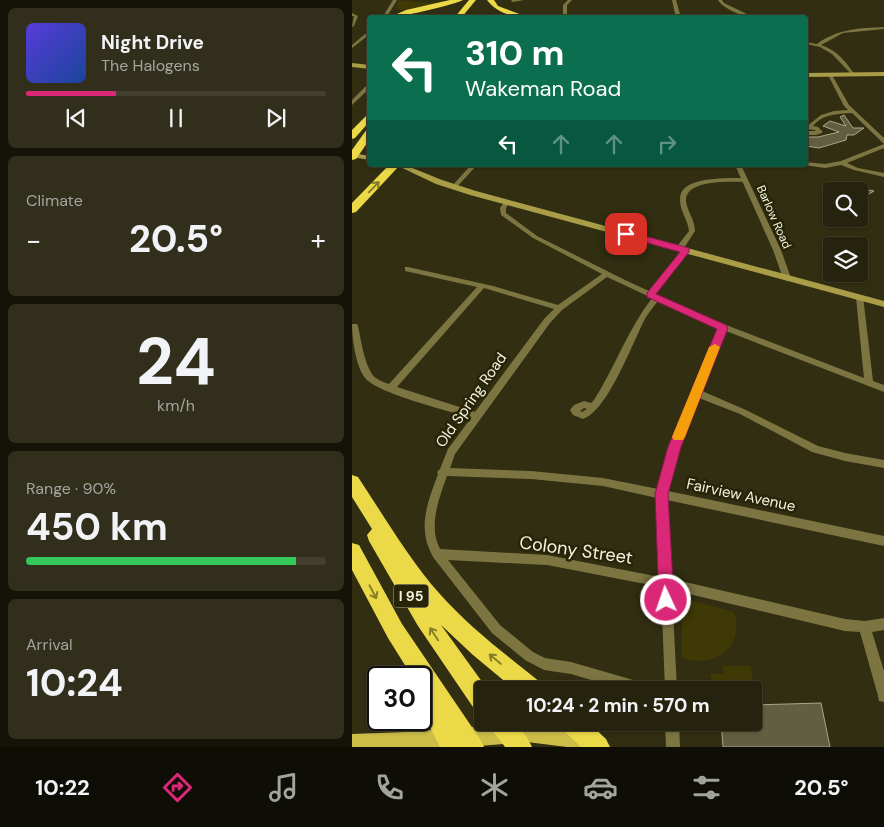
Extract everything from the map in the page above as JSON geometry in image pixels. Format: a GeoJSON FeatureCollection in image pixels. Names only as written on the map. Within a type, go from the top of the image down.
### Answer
{"type":"FeatureCollection","features":[{"type":"Feature","properties":{"kind":"highway"},"geometry":{"type":"LineString","coordinates":[[398,15],[460,0]]}},
{"type":"Feature","properties":{"kind":"highway"},"geometry":{"type":"LineString","coordinates":[[460,15],[473,0]]}},
{"type":"Feature","properties":{"kind":"highway"},"geometry":{"type":"LineString","coordinates":[[470,15],[482,0]]}},
{"type":"Feature","properties":{"kind":"highway"},"geometry":{"type":"LineString","coordinates":[[490,0],[497,7],[519,15]]}},
{"type":"Feature","properties":{"kind":"highway"},"geometry":{"type":"LineString","coordinates":[[352,136],[367,118]]}},
{"type":"Feature","properties":{"kind":"highway"},"geometry":{"type":"LineString","coordinates":[[353,154],[367,135]]}},
{"type":"Feature","properties":{"kind":"highway"},"geometry":{"type":"LineString","coordinates":[[352,210],[393,167]]}},
{"type":"Feature","properties":{"kind":"highway"},"geometry":{"type":"LineString","coordinates":[[352,482],[400,556],[432,600],[466,633],[522,681]]}},
{"type":"Feature","properties":{"kind":"highway","name":"I 95"},"geometry":{"type":"LineString","coordinates":[[352,482],[374,531],[409,594],[474,689]]}},
{"type":"Feature","properties":{"kind":"highway","name":"I 95"},"geometry":{"type":"LineString","coordinates":[[352,551],[395,631],[472,747]]}},
{"type":"Feature","properties":{"kind":"highway"},"geometry":{"type":"LineString","coordinates":[[395,631],[411,666]]}},
{"type":"Feature","properties":{"kind":"highway"},"geometry":{"type":"LineString","coordinates":[[432,717],[442,744]]}},
{"type":"Feature","properties":{"kind":"highway"},"geometry":{"type":"LineString","coordinates":[[507,731],[520,747]]}},
{"type":"Feature","properties":{"kind":"highway"},"geometry":{"type":"LineString","coordinates":[[581,731],[598,747]]}},
{"type":"Feature","properties":{"kind":"main road"},"geometry":{"type":"LineString","coordinates":[[352,65],[367,67]]}},
{"type":"Feature","properties":{"kind":"main road"},"geometry":{"type":"LineString","coordinates":[[808,76],[884,74]]}},
{"type":"Feature","properties":{"kind":"main road"},"geometry":{"type":"LineString","coordinates":[[353,154],[367,157]]}},
{"type":"Feature","properties":{"kind":"main road"},"geometry":{"type":"LineString","coordinates":[[404,167],[454,187],[884,304]]}},
{"type":"Feature","properties":{"kind":"main road"},"geometry":{"type":"LineString","coordinates":[[352,744],[442,744],[510,734],[542,734],[566,738],[591,747]]}},
{"type":"Feature","properties":{"kind":"street"},"geometry":{"type":"LineString","coordinates":[[386,15],[395,0]]}},
{"type":"Feature","properties":{"kind":"street"},"geometry":{"type":"LineString","coordinates":[[513,1],[522,0]]}},
{"type":"Feature","properties":{"kind":"street"},"geometry":{"type":"LineString","coordinates":[[565,15],[565,5],[570,0]]}},
{"type":"Feature","properties":{"kind":"street"},"geometry":{"type":"LineString","coordinates":[[674,0],[678,15]]}},
{"type":"Feature","properties":{"kind":"street"},"geometry":{"type":"LineString","coordinates":[[720,0],[722,4],[746,15]]}},
{"type":"Feature","properties":{"kind":"street"},"geometry":{"type":"LineString","coordinates":[[352,14],[356,16],[352,26]]}},
{"type":"Feature","properties":{"kind":"street"},"geometry":{"type":"LineString","coordinates":[[819,44],[840,32],[884,28]]}},
{"type":"Feature","properties":{"kind":"street"},"geometry":{"type":"LineString","coordinates":[[352,47],[367,34]]}},
{"type":"Feature","properties":{"kind":"street"},"geometry":{"type":"LineString","coordinates":[[808,43],[819,44],[837,54],[853,75]]}},
{"type":"Feature","properties":{"kind":"street"},"geometry":{"type":"LineString","coordinates":[[830,75],[852,112],[884,142]]}},
{"type":"Feature","properties":{"kind":"street"},"geometry":{"type":"LineString","coordinates":[[352,103],[367,88]]}},
{"type":"Feature","properties":{"kind":"street"},"geometry":{"type":"LineString","coordinates":[[808,128],[816,120],[825,116],[852,112]]}},
{"type":"Feature","properties":{"kind":"street"},"geometry":{"type":"LineString","coordinates":[[808,128],[816,128],[820,132],[808,133]]}},
{"type":"Feature","properties":{"kind":"street"},"geometry":{"type":"LineString","coordinates":[[808,164],[825,166],[842,163],[884,146]]}},
{"type":"Feature","properties":{"kind":"street"},"geometry":{"type":"LineString","coordinates":[[842,163],[856,169],[884,175]]}},
{"type":"Feature","properties":{"kind":"street"},"geometry":{"type":"LineString","coordinates":[[454,187],[472,167]]}},
{"type":"Feature","properties":{"kind":"street","name":"Barlow Road"},"geometry":{"type":"LineString","coordinates":[[739,167],[777,250],[787,278]]}},
{"type":"Feature","properties":{"kind":"street"},"geometry":{"type":"LineString","coordinates":[[593,408],[616,371],[653,296],[692,231],[683,201],[683,194],[687,189],[704,182],[745,180]]}},
{"type":"Feature","properties":{"kind":"street"},"geometry":{"type":"LineString","coordinates":[[507,202],[503,208],[503,214],[513,222],[554,248],[606,275],[723,328],[884,389]]}},
{"type":"Feature","properties":{"kind":"street"},"geometry":{"type":"LineString","coordinates":[[408,269],[482,286],[559,308]]}},
{"type":"Feature","properties":{"kind":"street","name":"Old Spring Road"},"geometry":{"type":"LineString","coordinates":[[606,275],[559,308],[547,321],[451,452],[435,495],[429,533],[437,554],[496,629],[529,656],[544,664],[572,668],[617,681]]}},
{"type":"Feature","properties":{"kind":"street"},"geometry":{"type":"LineString","coordinates":[[391,388],[482,286]]}},
{"type":"Feature","properties":{"kind":"street"},"geometry":{"type":"LineString","coordinates":[[860,298],[870,383]]}},
{"type":"Feature","properties":{"kind":"street"},"geometry":{"type":"LineString","coordinates":[[354,326],[368,376],[391,388],[476,416]]}},
{"type":"Feature","properties":{"kind":"street"},"geometry":{"type":"LineString","coordinates":[[670,681],[662,494],[674,447],[723,328]]}},
{"type":"Feature","properties":{"kind":"street"},"geometry":{"type":"LineString","coordinates":[[697,393],[743,412],[809,446],[845,457],[884,464]]}},
{"type":"Feature","properties":{"kind":"street","name":"Fairview Avenue"},"geometry":{"type":"LineString","coordinates":[[442,472],[531,475],[603,482],[884,541]]}},
{"type":"Feature","properties":{"kind":"street","name":"Colony Street"},"geometry":{"type":"LineString","coordinates":[[437,554],[547,560],[666,583],[844,625],[865,627],[884,624]]}},
{"type":"Feature","properties":{"kind":"street"},"geometry":{"type":"LineString","coordinates":[[865,627],[884,696]]}},
{"type":"Feature","properties":{"kind":"street"},"geometry":{"type":"LineString","coordinates":[[672,731],[673,747]]}},
{"type":"Feature","properties":{"kind":"shaded area"},"geometry":{"type":"Polygon","coordinates":[[[399,0],[429,3],[453,0],[402,11],[396,7],[399,0]]]}},
{"type":"Feature","properties":{"kind":"shaded area"},"geometry":{"type":"Polygon","coordinates":[[[690,600],[734,612],[735,636],[731,645],[716,658],[694,661],[682,658],[682,607],[690,600]]]}},
{"type":"Feature","properties":{"kind":"shaded area"},"geometry":{"type":"Polygon","coordinates":[[[723,666],[751,666],[753,681],[711,681],[710,674],[724,674],[723,666]]]}},
{"type":"Feature","properties":{"kind":"building"},"geometry":{"type":"Polygon","coordinates":[[[844,115],[853,128],[864,128],[854,135],[847,135],[846,140],[819,148],[808,146],[808,137],[818,137],[839,132],[823,126],[830,121],[846,126],[840,117],[844,115]]]}},
{"type":"Feature","properties":{"kind":"building"},"geometry":{"type":"Polygon","coordinates":[[[821,703],[830,747],[723,747],[722,731],[762,731],[762,705],[821,703]]]}},
{"type":"Feature","properties":{"kind":"slow traffic"},"geometry":{"type":"LineString","coordinates":[[679,437],[715,347]]}},
{"type":"Feature","properties":{"kind":"route"},"geometry":{"type":"LineString","coordinates":[[626,234],[686,250],[650,295],[723,328],[674,447],[662,494],[666,600]]}}]}
